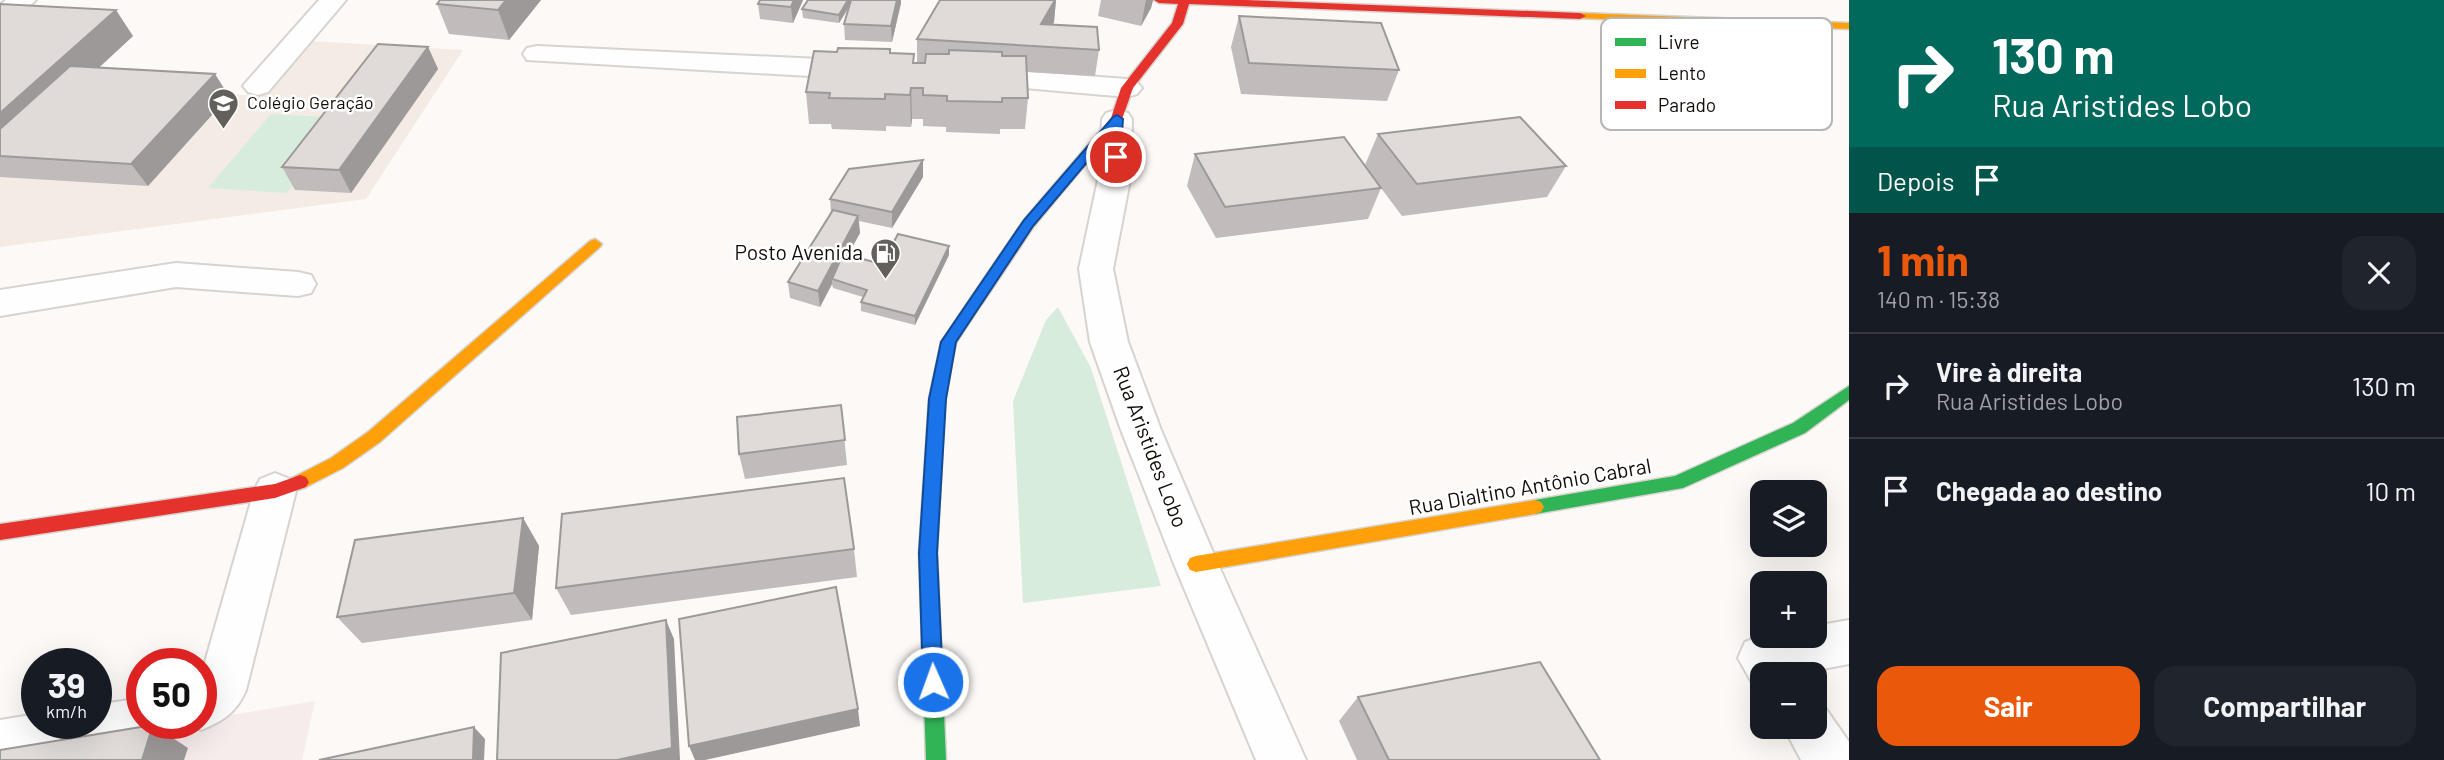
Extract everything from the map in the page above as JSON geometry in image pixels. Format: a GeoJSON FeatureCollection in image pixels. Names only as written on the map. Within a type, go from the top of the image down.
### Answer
{"type":"FeatureCollection","features":[{"type":"Feature","properties":{"kind":"street"},"geometry":{"type":"LineString","coordinates":[[0,18],[23,0]]}},
{"type":"Feature","properties":{"kind":"street"},"geometry":{"type":"LineString","coordinates":[[258,86],[333,0]]}},
{"type":"Feature","properties":{"kind":"street"},"geometry":{"type":"LineString","coordinates":[[1159,0],[1636,18]]}},
{"type":"Feature","properties":{"kind":"street"},"geometry":{"type":"LineString","coordinates":[[936,760],[928,553],[937,399],[949,342],[1028,223],[1122,104],[1177,24],[1184,1]]}},
{"type":"Feature","properties":{"kind":"street"},"geometry":{"type":"LineString","coordinates":[[537,54],[887,72]]}},
{"type":"Feature","properties":{"kind":"street"},"geometry":{"type":"LineString","coordinates":[[954,76],[1122,104]]}},
{"type":"Feature","properties":{"kind":"street","name":"Rua Aristides Lobo"},"geometry":{"type":"LineString","coordinates":[[1122,104],[1115,175],[1096,269],[1109,342],[1141,430],[1196,564],[1281,760]]}},
{"type":"Feature","properties":{"kind":"street"},"geometry":{"type":"LineString","coordinates":[[0,532],[275,491],[303,483],[362,447],[472,355],[595,244]]}},
{"type":"Feature","properties":{"kind":"street"},"geometry":{"type":"LineString","coordinates":[[0,303],[176,275],[298,284]]}},
{"type":"Feature","properties":{"kind":"street","name":"Rua Dialtino Antônio Cabral"},"geometry":{"type":"LineString","coordinates":[[1196,564],[1677,483],[1800,428],[1849,392]]}},
{"type":"Feature","properties":{"kind":"street"},"geometry":{"type":"LineString","coordinates":[[217,694],[222,690],[275,491]]}},
{"type":"Feature","properties":{"kind":"street"},"geometry":{"type":"LineString","coordinates":[[1765,662],[1762,657],[1849,642]]}},
{"type":"Feature","properties":{"kind":"street"},"geometry":{"type":"LineString","coordinates":[[0,745],[126,725]]}},
{"type":"Feature","properties":{"kind":"street"},"geometry":{"type":"LineString","coordinates":[[1817,739],[1831,760]]}},
{"type":"Feature","properties":{"kind":"shaded area","name":"Colégio Geração"},"geometry":{"type":"Polygon","coordinates":[[[310,41],[463,50],[366,199],[0,247],[0,165],[84,85],[261,96],[310,41]]]}},
{"type":"Feature","properties":{"kind":"shaded area"},"geometry":{"type":"Polygon","coordinates":[[[315,701],[302,760],[0,760],[0,754],[91,739],[112,739],[112,736],[126,733],[126,739],[217,739],[217,717],[315,701]]]}},
{"type":"Feature","properties":{"kind":"green space"},"geometry":{"type":"Polygon","coordinates":[[[271,114],[344,118],[287,193],[208,188],[271,114]]]}},
{"type":"Feature","properties":{"kind":"green space"},"geometry":{"type":"Polygon","coordinates":[[[1058,307],[1091,368],[1161,586],[1023,603],[1013,401],[1046,320],[1058,307]]]}},
{"type":"Feature","properties":{"kind":"building"},"geometry":{"type":"Polygon","coordinates":[[[440,0],[506,0],[498,10],[437,4],[440,0]]]}},
{"type":"Feature","properties":{"kind":"building"},"geometry":{"type":"Polygon","coordinates":[[[760,0],[794,0],[791,7],[758,4],[760,0]]]}},
{"type":"Feature","properties":{"kind":"building"},"geometry":{"type":"Polygon","coordinates":[[[808,0],[848,0],[839,15],[802,9],[808,0]]]}},
{"type":"Feature","properties":{"kind":"building"},"geometry":{"type":"Polygon","coordinates":[[[851,0],[897,0],[891,26],[844,24],[851,0]]]}},
{"type":"Feature","properties":{"kind":"building"},"geometry":{"type":"Polygon","coordinates":[[[940,0],[1055,0],[1041,24],[1097,27],[1099,50],[917,39],[940,0]]]}},
{"type":"Feature","properties":{"kind":"building"},"geometry":{"type":"Polygon","coordinates":[[[0,4],[116,10],[0,113],[0,4]]]}},
{"type":"Feature","properties":{"kind":"building"},"geometry":{"type":"Polygon","coordinates":[[[1239,16],[1381,23],[1399,70],[1249,63],[1239,16]]]}},
{"type":"Feature","properties":{"kind":"building"},"geometry":{"type":"Polygon","coordinates":[[[378,44],[428,47],[339,170],[282,167],[378,44]]]}},
{"type":"Feature","properties":{"kind":"building"},"geometry":{"type":"Polygon","coordinates":[[[838,48],[890,49],[890,53],[914,54],[913,63],[925,63],[926,54],[949,54],[949,50],[1002,52],[1002,56],[1026,56],[1028,98],[1002,98],[1002,102],[947,101],[947,96],[923,95],[923,88],[911,88],[910,95],[885,94],[885,99],[829,98],[830,93],[806,92],[814,51],[837,52],[838,48]]]}},
{"type":"Feature","properties":{"kind":"building"},"geometry":{"type":"Polygon","coordinates":[[[70,66],[215,74],[131,164],[0,156],[0,129],[70,66]]]}},
{"type":"Feature","properties":{"kind":"building"},"geometry":{"type":"Polygon","coordinates":[[[1520,117],[1566,166],[1417,184],[1378,134],[1520,117]]]}},
{"type":"Feature","properties":{"kind":"building"},"geometry":{"type":"Polygon","coordinates":[[[1344,137],[1381,188],[1225,207],[1195,154],[1344,137]]]}},
{"type":"Feature","properties":{"kind":"building"},"geometry":{"type":"Polygon","coordinates":[[[923,160],[892,212],[830,199],[849,169],[923,160]]]}},
{"type":"Feature","properties":{"kind":"building"},"geometry":{"type":"Polygon","coordinates":[[[833,210],[858,216],[818,291],[788,282],[833,210]]]}},
{"type":"Feature","properties":{"kind":"building","name":"Posto Avenida"},"geometry":{"type":"Polygon","coordinates":[[[898,234],[949,246],[915,316],[861,302],[867,290],[832,279],[843,254],[882,264],[898,234]]]}},
{"type":"Feature","properties":{"kind":"building"},"geometry":{"type":"Polygon","coordinates":[[[841,405],[845,440],[739,454],[737,417],[841,405]]]}},
{"type":"Feature","properties":{"kind":"building"},"geometry":{"type":"Polygon","coordinates":[[[844,478],[854,549],[556,588],[562,514],[844,478]]]}},
{"type":"Feature","properties":{"kind":"building"},"geometry":{"type":"Polygon","coordinates":[[[523,518],[514,593],[337,617],[355,540],[523,518]]]}},
{"type":"Feature","properties":{"kind":"building"},"geometry":{"type":"Polygon","coordinates":[[[836,587],[858,709],[689,746],[679,619],[836,587]]]}},
{"type":"Feature","properties":{"kind":"building"},"geometry":{"type":"Polygon","coordinates":[[[666,620],[672,748],[617,760],[497,760],[501,653],[666,620]]]}},
{"type":"Feature","properties":{"kind":"building"},"geometry":{"type":"Polygon","coordinates":[[[1540,662],[1600,760],[1389,760],[1358,697],[1540,662]]]}},
{"type":"Feature","properties":{"kind":"building"},"geometry":{"type":"Polygon","coordinates":[[[474,727],[473,760],[319,760],[474,727]]]}},
{"type":"Feature","properties":{"kind":"building"},"geometry":{"type":"Polygon","coordinates":[[[126,729],[126,739],[149,739],[142,760],[0,760],[0,750],[67,739],[112,739],[112,732],[126,729]]]}},
{"type":"Feature","properties":{"kind":"traffic: fast"},"geometry":{"type":"LineString","coordinates":[[936,760],[928,553],[937,399],[949,342],[977,300]]}},
{"type":"Feature","properties":{"kind":"traffic: fast"},"geometry":{"type":"LineString","coordinates":[[1535,507],[1677,483],[1799,428],[1849,392]]}},
{"type":"Feature","properties":{"kind":"traffic: slow"},"geometry":{"type":"LineString","coordinates":[[1580,16],[1634,18]]}},
{"type":"Feature","properties":{"kind":"traffic: slow"},"geometry":{"type":"LineString","coordinates":[[1832,25],[1849,26]]}},
{"type":"Feature","properties":{"kind":"traffic: slow"},"geometry":{"type":"LineString","coordinates":[[300,482],[337,463],[374,437],[595,244]]}},
{"type":"Feature","properties":{"kind":"traffic: slow"},"geometry":{"type":"LineString","coordinates":[[1196,564],[1535,507]]}},
{"type":"Feature","properties":{"kind":"traffic: jam"},"geometry":{"type":"LineString","coordinates":[[1159,0],[1580,16]]}},
{"type":"Feature","properties":{"kind":"traffic: jam"},"geometry":{"type":"LineString","coordinates":[[977,300],[1029,223],[1117,119],[1127,88],[1177,24],[1185,0]]}},
{"type":"Feature","properties":{"kind":"traffic: jam"},"geometry":{"type":"LineString","coordinates":[[0,532],[275,491],[300,482]]}},
{"type":"Feature","properties":{"kind":"place","name":"Colégio Geração"},"geometry":{"type":"Point","coordinates":[224,130]}},
{"type":"Feature","properties":{"kind":"place","name":"Posto Avenida"},"geometry":{"type":"Point","coordinates":[886,280]}},
{"type":"Feature","properties":{"kind":"route"},"geometry":{"type":"LineString","coordinates":[[933,682],[928,553],[937,399],[949,342],[1028,223],[1117,119],[1116,157]]}}]}
